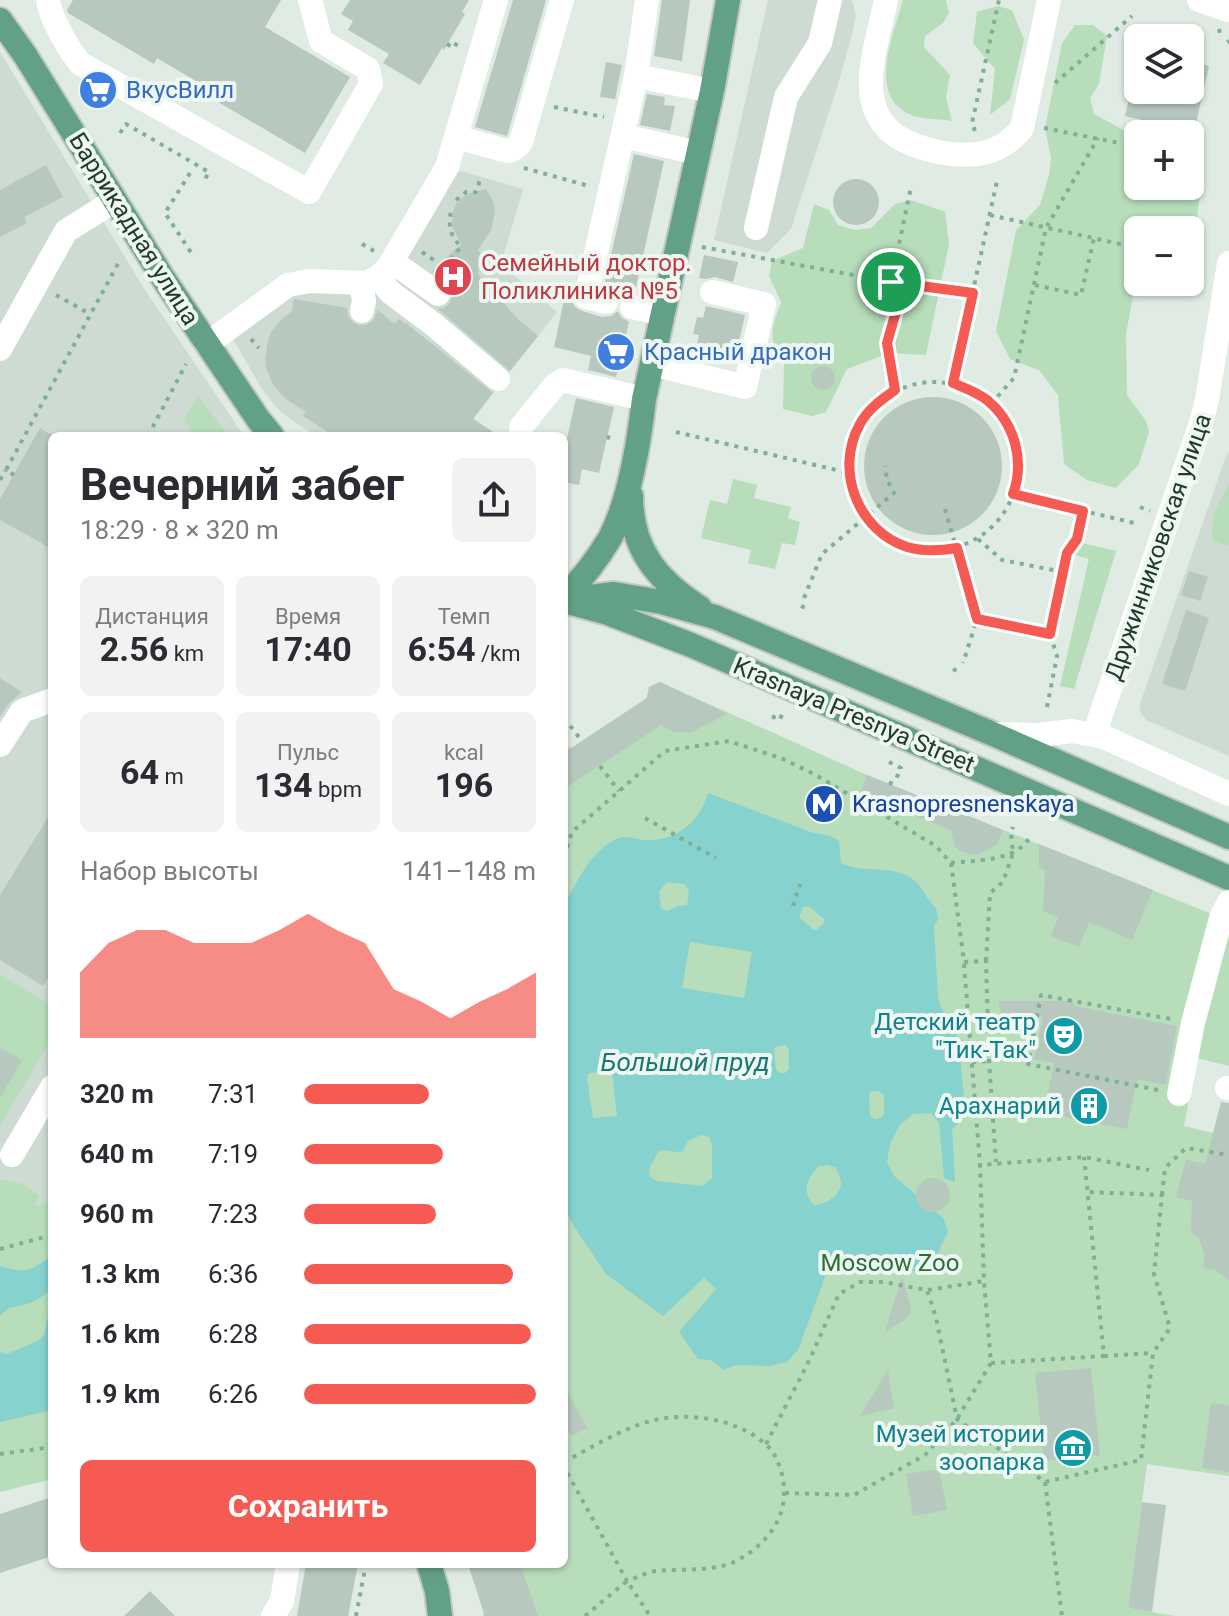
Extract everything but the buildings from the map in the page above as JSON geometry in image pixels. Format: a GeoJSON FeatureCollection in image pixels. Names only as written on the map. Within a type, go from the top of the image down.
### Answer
{"type":"FeatureCollection","features":[{"type":"Feature","properties":{"kind":"main road"},"geometry":{"type":"LineString","coordinates":[[568,595],[610,538],[623,503],[712,91],[728,0]]}},
{"type":"Feature","properties":{"kind":"main road","name":"Баррикадная улица"},"geometry":{"type":"LineString","coordinates":[[0,20],[207,344],[269,432]]}},
{"type":"Feature","properties":{"kind":"main road"},"geometry":{"type":"LineString","coordinates":[[631,473],[633,528],[638,543],[667,583],[715,617]]}},
{"type":"Feature","properties":{"kind":"main road","name":"Krasnaya Presnya Street"},"geometry":{"type":"LineString","coordinates":[[568,600],[614,594],[661,602],[715,617],[1229,837]]}},
{"type":"Feature","properties":{"kind":"main road","name":"Krasnaya Presnya Street"},"geometry":{"type":"LineString","coordinates":[[568,601],[691,645],[1229,878]]}},
{"type":"Feature","properties":{"kind":"main road"},"geometry":{"type":"LineString","coordinates":[[430,1568],[440,1616]]}},
{"type":"Feature","properties":{"kind":"street"},"geometry":{"type":"LineString","coordinates":[[48,0],[72,53],[81,64],[309,192],[371,84],[368,69],[321,41],[310,0]]}},
{"type":"Feature","properties":{"kind":"street"},"geometry":{"type":"LineString","coordinates":[[362,311],[369,271],[442,179],[496,0]]}},
{"type":"Feature","properties":{"kind":"street"},"geometry":{"type":"LineString","coordinates":[[456,137],[507,151],[518,147],[562,0]]}},
{"type":"Feature","properties":{"kind":"street"},"geometry":{"type":"LineString","coordinates":[[606,302],[586,297],[636,76],[647,0]]}},
{"type":"Feature","properties":{"kind":"street"},"geometry":{"type":"LineString","coordinates":[[756,228],[786,97],[820,43],[830,0]]}},
{"type":"Feature","properties":{"kind":"street"},"geometry":{"type":"LineString","coordinates":[[886,0],[871,79],[872,99],[878,116],[888,131],[904,142],[919,148],[970,156],[998,148],[1022,128],[1049,0]]}},
{"type":"Feature","properties":{"kind":"street"},"geometry":{"type":"LineString","coordinates":[[1199,0],[1224,20]]}},
{"type":"Feature","properties":{"kind":"street"},"geometry":{"type":"LineString","coordinates":[[636,76],[712,91]]}},
{"type":"Feature","properties":{"kind":"street"},"geometry":{"type":"LineString","coordinates":[[623,136],[698,153]]}},
{"type":"Feature","properties":{"kind":"street"},"geometry":{"type":"LineString","coordinates":[[0,349],[66,231],[114,201]]}},
{"type":"Feature","properties":{"kind":"street","name":"Дружинниковская улица"},"geometry":{"type":"LineString","coordinates":[[1094,735],[1201,423],[1229,263]]}},
{"type":"Feature","properties":{"kind":"street"},"geometry":{"type":"LineString","coordinates":[[369,271],[390,292],[498,379]]}},
{"type":"Feature","properties":{"kind":"street"},"geometry":{"type":"LineString","coordinates":[[207,344],[288,285],[369,271],[438,294]]}},
{"type":"Feature","properties":{"kind":"street"},"geometry":{"type":"LineString","coordinates":[[652,364],[745,387],[764,304],[712,292]]}},
{"type":"Feature","properties":{"kind":"street"},"geometry":{"type":"LineString","coordinates":[[632,307],[663,314]]}},
{"type":"Feature","properties":{"kind":"street"},"geometry":{"type":"LineString","coordinates":[[521,427],[555,385],[563,380],[644,399]]}},
{"type":"Feature","properties":{"kind":"street"},"geometry":{"type":"LineString","coordinates":[[0,745],[22,711],[48,701]]}},
{"type":"Feature","properties":{"kind":"street"},"geometry":{"type":"LineString","coordinates":[[993,734],[1039,735],[1072,731],[1094,735],[1130,748],[1229,794]]}},
{"type":"Feature","properties":{"kind":"street"},"geometry":{"type":"LineString","coordinates":[[1179,1094],[1193,1023],[1221,918],[1229,902]]}},
{"type":"Feature","properties":{"kind":"street"},"geometry":{"type":"LineString","coordinates":[[12,1155],[48,1094]]}},
{"type":"Feature","properties":{"kind":"street"},"geometry":{"type":"LineString","coordinates":[[273,1616],[282,1601],[287,1568]]}},
{"type":"Feature","properties":{"kind":"path"},"geometry":{"type":"LineString","coordinates":[[975,131],[972,123],[999,0]]}},
{"type":"Feature","properties":{"kind":"path"},"geometry":{"type":"LineString","coordinates":[[1049,88],[1132,16]]}},
{"type":"Feature","properties":{"kind":"path"},"geometry":{"type":"LineString","coordinates":[[1221,39],[1224,20]]}},
{"type":"Feature","properties":{"kind":"path"},"geometry":{"type":"LineString","coordinates":[[547,105],[592,115]]}},
{"type":"Feature","properties":{"kind":"path"},"geometry":{"type":"LineString","coordinates":[[120,133],[126,124],[209,172],[204,181]]}},
{"type":"Feature","properties":{"kind":"path"},"geometry":{"type":"LineString","coordinates":[[1041,127],[1119,143]]}},
{"type":"Feature","properties":{"kind":"path"},"geometry":{"type":"LineString","coordinates":[[991,404],[1014,378],[1046,228],[1098,138]]}},
{"type":"Feature","properties":{"kind":"path"},"geometry":{"type":"LineString","coordinates":[[534,171],[610,192]]}},
{"type":"Feature","properties":{"kind":"path"},"geometry":{"type":"LineString","coordinates":[[190,173],[165,213],[194,257]]}},
{"type":"Feature","properties":{"kind":"path"},"geometry":{"type":"LineString","coordinates":[[444,267],[461,247],[450,231],[455,201],[469,191],[476,192],[480,180]]}},
{"type":"Feature","properties":{"kind":"path"},"geometry":{"type":"LineString","coordinates":[[953,383],[997,181]]}},
{"type":"Feature","properties":{"kind":"path"},"geometry":{"type":"LineString","coordinates":[[895,390],[887,343],[897,308],[891,282],[911,187]]}},
{"type":"Feature","properties":{"kind":"path"},"geometry":{"type":"LineString","coordinates":[[990,215],[1124,245]]}},
{"type":"Feature","properties":{"kind":"path"},"geometry":{"type":"LineString","coordinates":[[1034,285],[1081,295],[1094,238]]}},
{"type":"Feature","properties":{"kind":"path"},"geometry":{"type":"LineString","coordinates":[[362,244],[369,271]]}},
{"type":"Feature","properties":{"kind":"path"},"geometry":{"type":"LineString","coordinates":[[702,247],[891,282],[973,293]]}},
{"type":"Feature","properties":{"kind":"path"},"geometry":{"type":"LineString","coordinates":[[418,249],[453,273]]}},
{"type":"Feature","properties":{"kind":"path"},"geometry":{"type":"LineString","coordinates":[[0,480],[120,260]]}},
{"type":"Feature","properties":{"kind":"path"},"geometry":{"type":"LineString","coordinates":[[64,300],[90,315]]}},
{"type":"Feature","properties":{"kind":"path"},"geometry":{"type":"LineString","coordinates":[[150,432],[186,364]]}},
{"type":"Feature","properties":{"kind":"path"},"geometry":{"type":"LineString","coordinates":[[918,382],[953,383],[991,404],[1003,416],[1014,437],[1019,461],[1017,485],[1009,506],[995,524],[978,538],[957,548],[923,550],[892,540],[867,518],[855,497],[849,473],[851,448],[859,425],[875,404],[895,390],[918,382]]}},
{"type":"Feature","properties":{"kind":"path"},"geometry":{"type":"LineString","coordinates":[[676,432],[849,473]]}},
{"type":"Feature","properties":{"kind":"path"},"geometry":{"type":"LineString","coordinates":[[804,598],[822,554],[894,493],[887,480],[885,466]]}},
{"type":"Feature","properties":{"kind":"path"},"geometry":{"type":"LineString","coordinates":[[6,470],[14,475]]}},
{"type":"Feature","properties":{"kind":"path"},"geometry":{"type":"LineString","coordinates":[[1013,494],[1134,523]]}},
{"type":"Feature","properties":{"kind":"path"},"geometry":{"type":"LineString","coordinates":[[945,509],[977,619],[963,663]]}},
{"type":"Feature","properties":{"kind":"path"},"geometry":{"type":"LineString","coordinates":[[1047,707],[1057,656],[1050,634],[1067,553],[1077,539],[1083,511]]}},
{"type":"Feature","properties":{"kind":"path"},"geometry":{"type":"LineString","coordinates":[[978,538],[1002,560],[1063,572]]}},
{"type":"Feature","properties":{"kind":"path"},"geometry":{"type":"LineString","coordinates":[[801,606],[808,609]]}},
{"type":"Feature","properties":{"kind":"path"},"geometry":{"type":"LineString","coordinates":[[977,619],[1050,634]]}},
{"type":"Feature","properties":{"kind":"path"},"geometry":{"type":"LineString","coordinates":[[773,719],[775,714],[788,720]]}},
{"type":"Feature","properties":{"kind":"path"},"geometry":{"type":"LineString","coordinates":[[568,723],[582,741]]}},
{"type":"Feature","properties":{"kind":"path"},"geometry":{"type":"LineString","coordinates":[[568,844],[572,832],[665,751],[729,741],[783,759],[829,783],[936,846],[951,863],[964,962],[991,1363],[957,1419],[925,1455],[854,1495],[785,1493]]}},
{"type":"Feature","properties":{"kind":"path"},"geometry":{"type":"LineString","coordinates":[[889,762],[901,768],[890,785]]}},
{"type":"Feature","properties":{"kind":"path"},"geometry":{"type":"LineString","coordinates":[[600,766],[619,791]]}},
{"type":"Feature","properties":{"kind":"path"},"geometry":{"type":"LineString","coordinates":[[824,804],[829,783]]}},
{"type":"Feature","properties":{"kind":"path"},"geometry":{"type":"LineString","coordinates":[[645,818],[716,858]]}},
{"type":"Feature","properties":{"kind":"path"},"geometry":{"type":"LineString","coordinates":[[996,1162],[986,961],[990,893],[1003,882],[1013,853],[1013,827]]}},
{"type":"Feature","properties":{"kind":"path"},"geometry":{"type":"LineString","coordinates":[[951,863],[1013,853],[1031,835]]}},
{"type":"Feature","properties":{"kind":"path"},"geometry":{"type":"LineString","coordinates":[[793,906],[800,884]]}},
{"type":"Feature","properties":{"kind":"path"},"geometry":{"type":"LineString","coordinates":[[964,962],[986,961]]}},
{"type":"Feature","properties":{"kind":"path"},"geometry":{"type":"LineString","coordinates":[[1179,1094],[1028,1064],[1041,995],[1193,1023]]}},
{"type":"Feature","properties":{"kind":"path"},"geometry":{"type":"LineString","coordinates":[[972,1062],[989,1061]]}},
{"type":"Feature","properties":{"kind":"path"},"geometry":{"type":"LineString","coordinates":[[1045,1482],[1141,1460],[1153,1353],[1170,1328],[1154,1274],[1165,1168],[1186,1148],[1229,1155]]}},
{"type":"Feature","properties":{"kind":"path"},"geometry":{"type":"LineString","coordinates":[[980,1165],[1084,1157],[1149,1170]]}},
{"type":"Feature","properties":{"kind":"path"},"geometry":{"type":"LineString","coordinates":[[1084,1157],[1104,1356]]}},
{"type":"Feature","properties":{"kind":"path"},"geometry":{"type":"LineString","coordinates":[[1088,1192],[1162,1195]]}},
{"type":"Feature","properties":{"kind":"path"},"geometry":{"type":"LineString","coordinates":[[0,1249],[48,1236]]}},
{"type":"Feature","properties":{"kind":"path"},"geometry":{"type":"LineString","coordinates":[[766,1444],[839,1294],[860,1282],[883,1282],[927,1290],[984,1281]]}},
{"type":"Feature","properties":{"kind":"path"},"geometry":{"type":"LineString","coordinates":[[927,1290],[936,1318],[957,1419],[1045,1482],[1062,1616]]}},
{"type":"Feature","properties":{"kind":"path"},"geometry":{"type":"LineString","coordinates":[[991,1363],[1153,1353]]}},
{"type":"Feature","properties":{"kind":"path"},"geometry":{"type":"LineString","coordinates":[[568,1463],[611,1437],[657,1419],[705,1418],[749,1432],[766,1444],[780,1464],[785,1493],[781,1516],[771,1534],[736,1561],[713,1568],[652,1571],[627,1581],[585,1616]]}},
{"type":"Feature","properties":{"kind":"path"},"geometry":{"type":"LineString","coordinates":[[0,1454],[48,1448]]}},
{"type":"Feature","properties":{"kind":"path"},"geometry":{"type":"LineString","coordinates":[[568,1472],[627,1581],[650,1616]]}},
{"type":"Feature","properties":{"kind":"path"},"geometry":{"type":"LineString","coordinates":[[356,1616],[365,1568]]}},
{"type":"Feature","properties":{"kind":"shaded area"},"geometry":{"type":"Polygon","coordinates":[[[768,0],[852,0],[856,15],[838,84],[791,229],[767,253],[714,240],[768,0]]]}},
{"type":"Feature","properties":{"kind":"shaded area"},"geometry":{"type":"Polygon","coordinates":[[[0,52],[145,290],[241,432],[48,432],[48,1004],[0,974],[0,52]]]}},
{"type":"Feature","properties":{"kind":"shaded area"},"geometry":{"type":"Polygon","coordinates":[[[458,172],[523,189],[501,264],[557,312],[473,418],[493,432],[310,432],[276,407],[233,339],[292,292],[354,293],[458,172]]]}},
{"type":"Feature","properties":{"kind":"shaded area"},"geometry":{"type":"Polygon","coordinates":[[[1227,453],[1229,756],[1146,720],[1140,711],[1227,453]]]}},
{"type":"Feature","properties":{"kind":"shaded area"},"geometry":{"type":"Polygon","coordinates":[[[48,1045],[48,1202],[0,1213],[0,1126],[48,1045]]]}},
{"type":"Feature","properties":{"kind":"green space"},"geometry":{"type":"Polygon","coordinates":[[[903,0],[946,0],[949,13],[943,23],[925,36],[924,47],[950,75],[946,98],[952,121],[909,114],[896,105],[889,92],[887,62],[903,0]]]}},
{"type":"Feature","properties":{"kind":"green space"},"geometry":{"type":"Polygon","coordinates":[[[998,6],[1012,10],[1024,40],[1010,99],[990,115],[995,69],[973,43],[977,12],[998,6]]]}},
{"type":"Feature","properties":{"kind":"green space"},"geometry":{"type":"Polygon","coordinates":[[[1075,25],[1093,25],[1107,36],[1099,84],[1090,98],[1094,114],[1124,130],[1124,200],[1199,200],[1197,216],[1124,216],[1124,296],[1133,296],[1126,334],[1127,395],[1146,421],[1149,432],[1139,464],[1116,488],[1087,480],[1064,464],[1058,395],[1039,370],[1010,359],[996,331],[1016,230],[1040,205],[1049,175],[1051,158],[1045,128],[1062,43],[1075,25]]]}},
{"type":"Feature","properties":{"kind":"green space"},"geometry":{"type":"Polygon","coordinates":[[[911,200],[945,212],[949,244],[926,355],[890,353],[847,369],[826,412],[812,416],[783,409],[784,362],[778,354],[772,333],[781,302],[769,276],[772,261],[803,248],[814,204],[829,210],[838,225],[855,230],[871,228],[895,204],[911,200]]]}},
{"type":"Feature","properties":{"kind":"green space"},"geometry":{"type":"Polygon","coordinates":[[[198,395],[225,432],[189,432],[191,429],[184,421],[198,395]]]}},
{"type":"Feature","properties":{"kind":"green space"},"geometry":{"type":"Polygon","coordinates":[[[733,479],[757,485],[754,498],[791,507],[788,518],[800,522],[795,545],[782,543],[775,569],[748,563],[751,550],[701,538],[710,500],[727,504],[733,479]]]}},
{"type":"Feature","properties":{"kind":"green space"},"geometry":{"type":"Polygon","coordinates":[[[1229,483],[1229,546],[1214,541],[1212,526],[1229,483]]]}},
{"type":"Feature","properties":{"kind":"green space"},"geometry":{"type":"Polygon","coordinates":[[[1082,543],[1116,551],[1074,689],[1060,686],[1089,559],[1075,555],[1082,543]]]}},
{"type":"Feature","properties":{"kind":"green space","name":"Moscow Zoo"},"geometry":{"type":"Polygon","coordinates":[[[660,682],[867,775],[1229,921],[1229,1066],[1197,1058],[1184,1126],[1229,1137],[1229,1476],[1147,1464],[1128,1608],[1175,1616],[483,1616],[469,1568],[568,1568],[568,747],[571,748],[647,698],[649,687],[660,682]]]}},
{"type":"Feature","properties":{"kind":"green space"},"geometry":{"type":"Polygon","coordinates":[[[0,974],[48,1004],[48,1045],[0,1126],[0,974]]]}},
{"type":"Feature","properties":{"kind":"green space"},"geometry":{"type":"Polygon","coordinates":[[[0,1179],[24,1184],[39,1196],[36,1205],[48,1202],[48,1480],[0,1492],[0,1179]]]}},
{"type":"Feature","properties":{"kind":"water","name":"Большой пруд"},"geometry":{"type":"Polygon","coordinates":[[[708,793],[813,833],[828,835],[839,841],[841,863],[857,868],[894,871],[918,884],[936,908],[938,919],[934,926],[938,997],[957,1035],[965,1109],[961,1121],[952,1129],[955,1182],[944,1178],[939,1123],[931,1113],[913,1114],[899,1126],[890,1144],[887,1162],[894,1176],[943,1218],[948,1231],[932,1267],[921,1272],[846,1259],[836,1261],[829,1266],[798,1350],[787,1362],[770,1366],[735,1365],[724,1370],[711,1360],[698,1359],[679,1332],[716,1289],[704,1278],[663,1316],[606,1274],[568,1215],[568,898],[586,867],[609,843],[622,837],[643,840],[666,838],[692,822],[708,793]],[[667,882],[659,892],[661,908],[667,911],[687,905],[689,892],[685,884],[667,882]],[[803,907],[799,917],[817,930],[824,919],[810,907],[803,907]],[[690,942],[682,988],[744,998],[752,952],[690,942]],[[785,1045],[774,1049],[776,1070],[785,1073],[789,1069],[789,1049],[785,1045]],[[612,1071],[589,1073],[587,1079],[593,1118],[617,1116],[612,1071]],[[871,1091],[870,1116],[880,1118],[884,1115],[884,1095],[871,1091]],[[701,1135],[688,1141],[683,1151],[658,1152],[649,1169],[650,1177],[657,1181],[703,1186],[712,1178],[712,1144],[709,1137],[701,1135]],[[819,1166],[809,1180],[807,1190],[814,1205],[832,1198],[841,1183],[836,1168],[819,1166]]]}},
{"type":"Feature","properties":{"kind":"water"},"geometry":{"type":"Polygon","coordinates":[[[48,1259],[48,1292],[33,1302],[10,1307],[0,1316],[0,1266],[28,1270],[48,1259]]]}},
{"type":"Feature","properties":{"kind":"water"},"geometry":{"type":"Polygon","coordinates":[[[47,1320],[48,1411],[0,1422],[0,1352],[7,1354],[38,1341],[45,1334],[47,1320]]]}},
{"type":"Feature","properties":{"kind":"place","name":"ВкусВилл"},"geometry":{"type":"Point","coordinates":[98,90]}},
{"type":"Feature","properties":{"kind":"place","name":"Семейный доктор. Поликлиника №5"},"geometry":{"type":"Point","coordinates":[453,277]}},
{"type":"Feature","properties":{"kind":"place","name":"Красный дракон"},"geometry":{"type":"Point","coordinates":[616,352]}},
{"type":"Feature","properties":{"kind":"place","name":"Krasnopresnenskaya"},"geometry":{"type":"Point","coordinates":[824,804]}},
{"type":"Feature","properties":{"kind":"place","name":"Детский театр \"Тик-Так\""},"geometry":{"type":"Point","coordinates":[1064,1036]}},
{"type":"Feature","properties":{"kind":"place","name":"Арахнарий"},"geometry":{"type":"Point","coordinates":[1089,1106]}},
{"type":"Feature","properties":{"kind":"place","name":"Музей истории зоопарка"},"geometry":{"type":"Point","coordinates":[1073,1448]}},
{"type":"Feature","properties":{"kind":"route"},"geometry":{"type":"LineString","coordinates":[[891,282],[973,293],[953,383],[986,399],[1003,416],[1014,437],[1019,461],[1013,494],[1083,511],[1077,539],[1067,553],[1050,634],[977,619],[957,548],[923,550],[892,540],[867,518],[855,497],[849,473],[851,448],[859,425],[875,404],[895,390],[887,343],[897,308],[891,282]]}}]}
